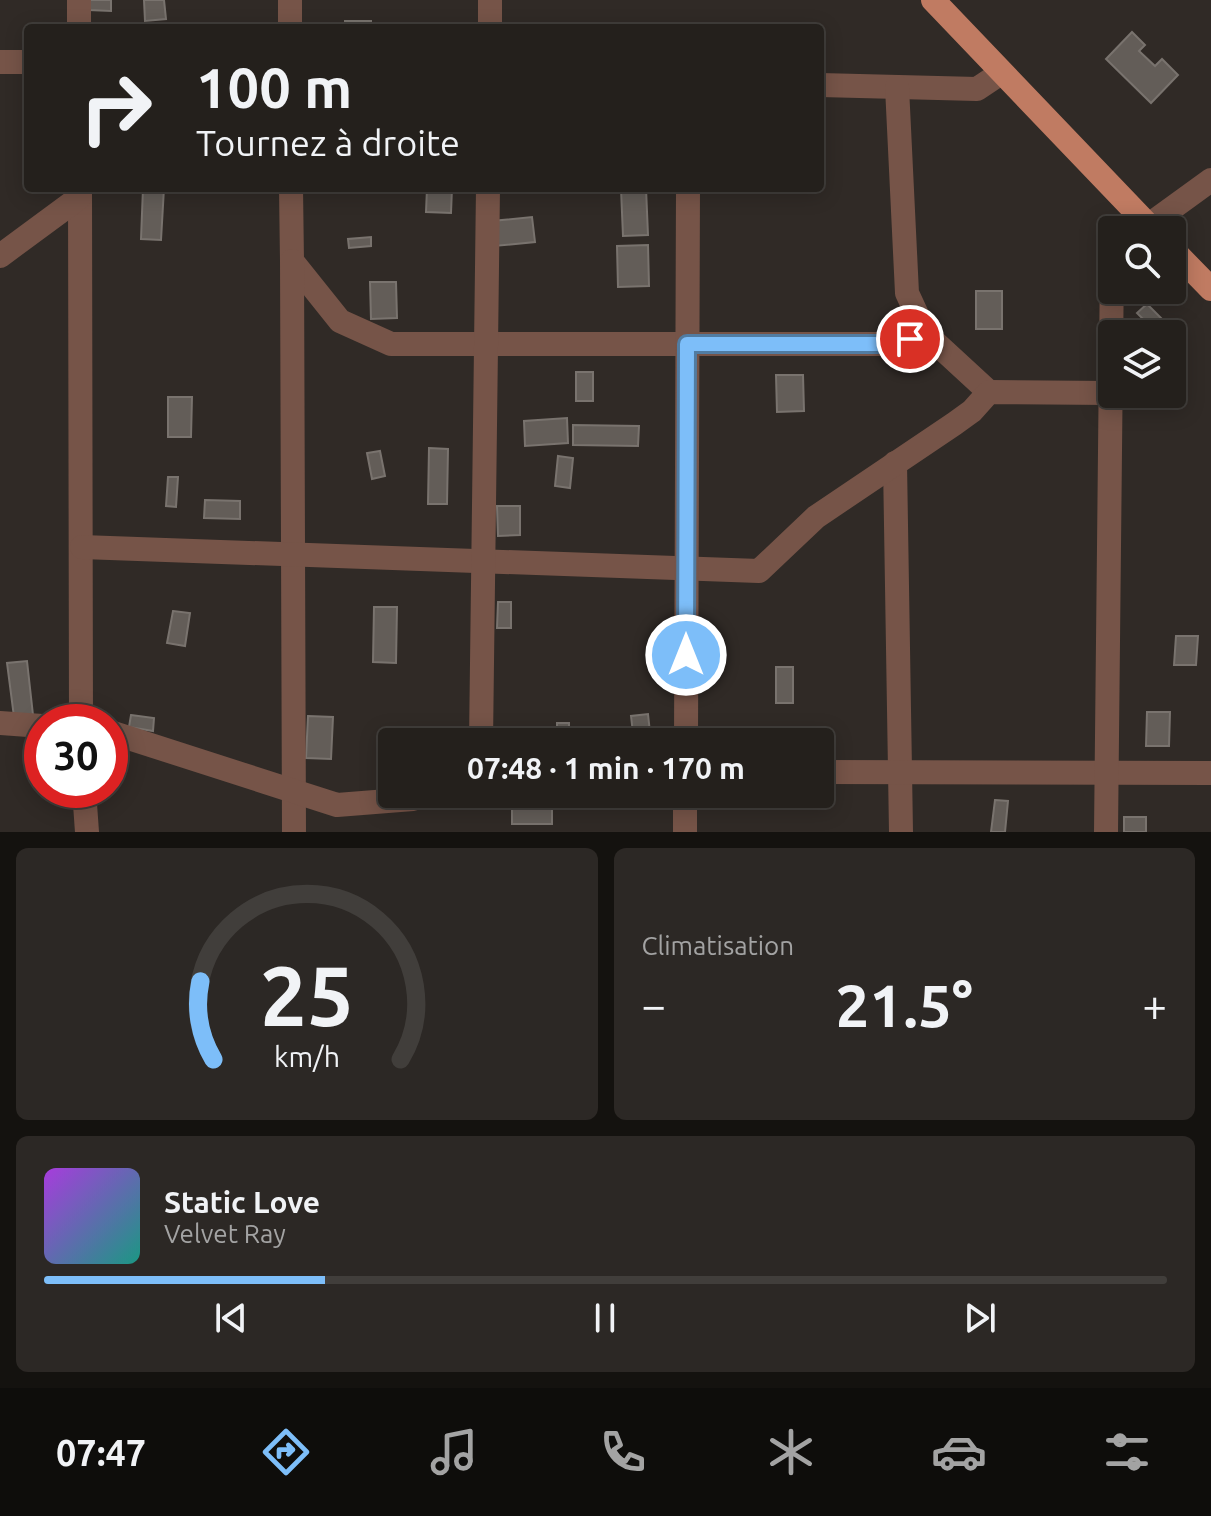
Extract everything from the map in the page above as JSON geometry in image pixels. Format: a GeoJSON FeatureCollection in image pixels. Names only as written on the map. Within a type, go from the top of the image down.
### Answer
{"type":"FeatureCollection","features":[{"type":"Feature","properties":{"kind":"main road"},"geometry":{"type":"LineString","coordinates":[[933,0],[1137,216]]}},
{"type":"Feature","properties":{"kind":"main road"},"geometry":{"type":"LineString","coordinates":[[1186,263],[1211,289]]}},
{"type":"Feature","properties":{"kind":"street"},"geometry":{"type":"LineString","coordinates":[[79,0],[79,24]]}},
{"type":"Feature","properties":{"kind":"street"},"geometry":{"type":"LineString","coordinates":[[290,0],[290,24]]}},
{"type":"Feature","properties":{"kind":"street"},"geometry":{"type":"LineString","coordinates":[[490,0],[490,24]]}},
{"type":"Feature","properties":{"kind":"street"},"geometry":{"type":"LineString","coordinates":[[0,62],[24,62]]}},
{"type":"Feature","properties":{"kind":"street"},"geometry":{"type":"LineString","coordinates":[[824,85],[977,89],[1001,73]]}},
{"type":"Feature","properties":{"kind":"street"},"geometry":{"type":"LineString","coordinates":[[897,87],[907,293],[926,334],[989,392],[1098,393]]}},
{"type":"Feature","properties":{"kind":"street"},"geometry":{"type":"LineString","coordinates":[[1164,216],[1211,180]]}},
{"type":"Feature","properties":{"kind":"street"},"geometry":{"type":"LineString","coordinates":[[0,256],[80,192]]}},
{"type":"Feature","properties":{"kind":"street"},"geometry":{"type":"LineString","coordinates":[[80,192],[81,704]]}},
{"type":"Feature","properties":{"kind":"street"},"geometry":{"type":"LineString","coordinates":[[291,192],[294,832]]}},
{"type":"Feature","properties":{"kind":"street"},"geometry":{"type":"LineString","coordinates":[[481,728],[488,192]]}},
{"type":"Feature","properties":{"kind":"street"},"geometry":{"type":"LineString","coordinates":[[686,728],[688,192]]}},
{"type":"Feature","properties":{"kind":"street"},"geometry":{"type":"LineString","coordinates":[[292,261],[340,321],[391,344],[894,344],[926,334]]}},
{"type":"Feature","properties":{"kind":"street"},"geometry":{"type":"LineString","coordinates":[[82,547],[759,571],[816,517],[972,411],[989,392]]}},
{"type":"Feature","properties":{"kind":"street"},"geometry":{"type":"LineString","coordinates":[[1106,832],[1110,408]]}},
{"type":"Feature","properties":{"kind":"street"},"geometry":{"type":"LineString","coordinates":[[895,463],[901,832]]}},
{"type":"Feature","properties":{"kind":"street"},"geometry":{"type":"LineString","coordinates":[[0,723],[24,725]]}},
{"type":"Feature","properties":{"kind":"street"},"geometry":{"type":"LineString","coordinates":[[128,738],[337,805],[378,802]]}},
{"type":"Feature","properties":{"kind":"street"},"geometry":{"type":"LineString","coordinates":[[834,772],[1211,773]]}},
{"type":"Feature","properties":{"kind":"street"},"geometry":{"type":"LineString","coordinates":[[85,808],[87,832]]}},
{"type":"Feature","properties":{"kind":"street"},"geometry":{"type":"LineString","coordinates":[[685,808],[685,832]]}},
{"type":"Feature","properties":{"kind":"building"},"geometry":{"type":"Polygon","coordinates":[[[90,0],[111,0],[111,11],[89,10],[90,0]]]}},
{"type":"Feature","properties":{"kind":"building"},"geometry":{"type":"Polygon","coordinates":[[[144,0],[164,0],[166,19],[145,21],[144,0]]]}},
{"type":"Feature","properties":{"kind":"building"},"geometry":{"type":"Polygon","coordinates":[[[345,21],[371,21],[371,24],[345,24],[345,21]]]}},
{"type":"Feature","properties":{"kind":"building"},"geometry":{"type":"Polygon","coordinates":[[[1132,32],[1145,45],[1139,51],[1155,66],[1162,59],[1178,75],[1151,103],[1106,59],[1132,32]]]}},
{"type":"Feature","properties":{"kind":"building"},"geometry":{"type":"Polygon","coordinates":[[[143,192],[164,192],[161,240],[141,239],[143,192]]]}},
{"type":"Feature","properties":{"kind":"building"},"geometry":{"type":"Polygon","coordinates":[[[427,192],[452,192],[451,213],[426,212],[427,192]]]}},
{"type":"Feature","properties":{"kind":"building"},"geometry":{"type":"Polygon","coordinates":[[[621,192],[646,192],[648,235],[623,236],[621,192]]]}},
{"type":"Feature","properties":{"kind":"building"},"geometry":{"type":"Polygon","coordinates":[[[532,217],[535,242],[494,246],[492,221],[532,217]]]}},
{"type":"Feature","properties":{"kind":"building"},"geometry":{"type":"Polygon","coordinates":[[[371,237],[371,246],[349,248],[348,239],[371,237]]]}},
{"type":"Feature","properties":{"kind":"building"},"geometry":{"type":"Polygon","coordinates":[[[648,245],[649,286],[618,287],[617,246],[648,245]]]}},
{"type":"Feature","properties":{"kind":"building"},"geometry":{"type":"Polygon","coordinates":[[[370,282],[396,282],[397,318],[371,319],[370,282]]]}},
{"type":"Feature","properties":{"kind":"building"},"geometry":{"type":"Polygon","coordinates":[[[976,291],[1002,291],[1002,329],[976,329],[976,291]]]}},
{"type":"Feature","properties":{"kind":"building"},"geometry":{"type":"Polygon","coordinates":[[[1147,304],[1163,320],[1144,320],[1137,313],[1147,304]]]}},
{"type":"Feature","properties":{"kind":"building"},"geometry":{"type":"Polygon","coordinates":[[[576,372],[593,372],[593,401],[576,401],[576,372]]]}},
{"type":"Feature","properties":{"kind":"building"},"geometry":{"type":"Polygon","coordinates":[[[776,375],[803,375],[804,411],[777,412],[776,375]]]}},
{"type":"Feature","properties":{"kind":"building"},"geometry":{"type":"Polygon","coordinates":[[[168,397],[192,397],[191,437],[168,437],[168,397]]]}},
{"type":"Feature","properties":{"kind":"building"},"geometry":{"type":"Polygon","coordinates":[[[567,418],[568,443],[525,446],[524,421],[567,418]]]}},
{"type":"Feature","properties":{"kind":"building"},"geometry":{"type":"Polygon","coordinates":[[[573,425],[639,426],[638,446],[573,445],[573,425]]]}},
{"type":"Feature","properties":{"kind":"building"},"geometry":{"type":"Polygon","coordinates":[[[429,448],[448,449],[447,504],[428,504],[429,448]]]}},
{"type":"Feature","properties":{"kind":"building"},"geometry":{"type":"Polygon","coordinates":[[[380,451],[385,476],[372,479],[367,453],[380,451]]]}},
{"type":"Feature","properties":{"kind":"building"},"geometry":{"type":"Polygon","coordinates":[[[558,456],[573,458],[570,488],[555,486],[558,456]]]}},
{"type":"Feature","properties":{"kind":"building"},"geometry":{"type":"Polygon","coordinates":[[[168,477],[178,477],[176,507],[166,506],[168,477]]]}},
{"type":"Feature","properties":{"kind":"building"},"geometry":{"type":"Polygon","coordinates":[[[205,500],[240,501],[240,519],[204,518],[205,500]]]}},
{"type":"Feature","properties":{"kind":"building"},"geometry":{"type":"Polygon","coordinates":[[[497,506],[520,506],[520,535],[498,536],[497,506]]]}},
{"type":"Feature","properties":{"kind":"building"},"geometry":{"type":"Polygon","coordinates":[[[498,602],[511,602],[511,628],[497,628],[498,602]]]}},
{"type":"Feature","properties":{"kind":"building"},"geometry":{"type":"Polygon","coordinates":[[[374,607],[397,607],[396,663],[373,662],[374,607]]]}},
{"type":"Feature","properties":{"kind":"building"},"geometry":{"type":"Polygon","coordinates":[[[173,611],[190,613],[185,646],[167,643],[173,611]]]}},
{"type":"Feature","properties":{"kind":"building"},"geometry":{"type":"Polygon","coordinates":[[[1176,636],[1198,636],[1196,665],[1174,665],[1176,636]]]}},
{"type":"Feature","properties":{"kind":"building"},"geometry":{"type":"Polygon","coordinates":[[[27,661],[32,704],[24,704],[24,716],[14,717],[7,663],[27,661]]]}},
{"type":"Feature","properties":{"kind":"building"},"geometry":{"type":"Polygon","coordinates":[[[776,667],[793,667],[793,703],[776,703],[776,667]]]}},
{"type":"Feature","properties":{"kind":"building"},"geometry":{"type":"Polygon","coordinates":[[[1147,712],[1170,712],[1169,746],[1146,746],[1147,712]]]}},
{"type":"Feature","properties":{"kind":"building"},"geometry":{"type":"Polygon","coordinates":[[[648,714],[650,728],[632,728],[631,716],[648,714]]]}},
{"type":"Feature","properties":{"kind":"building"},"geometry":{"type":"Polygon","coordinates":[[[131,715],[154,718],[153,731],[129,727],[131,715]]]}},
{"type":"Feature","properties":{"kind":"building"},"geometry":{"type":"Polygon","coordinates":[[[308,716],[333,717],[331,759],[306,758],[308,716]]]}},
{"type":"Feature","properties":{"kind":"building"},"geometry":{"type":"Polygon","coordinates":[[[557,723],[569,723],[569,728],[557,728],[557,723]]]}},
{"type":"Feature","properties":{"kind":"building"},"geometry":{"type":"Polygon","coordinates":[[[995,800],[1008,801],[1005,832],[991,832],[995,800]]]}},
{"type":"Feature","properties":{"kind":"building"},"geometry":{"type":"Polygon","coordinates":[[[512,808],[552,808],[552,824],[512,824],[512,808]]]}},
{"type":"Feature","properties":{"kind":"building"},"geometry":{"type":"Polygon","coordinates":[[[1124,817],[1146,817],[1146,832],[1124,832],[1124,817]]]}},
{"type":"Feature","properties":{"kind":"route"},"geometry":{"type":"LineString","coordinates":[[686,655],[687,344],[894,344],[910,339]]}}]}
